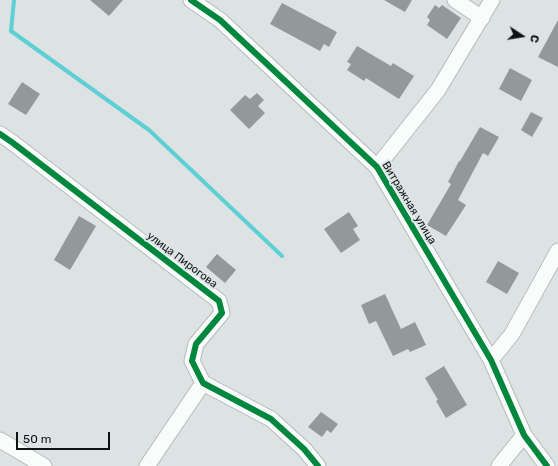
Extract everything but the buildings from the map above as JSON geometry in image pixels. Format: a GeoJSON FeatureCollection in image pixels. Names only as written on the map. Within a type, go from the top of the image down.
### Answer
{"type":"FeatureCollection","features":[{"type":"Feature","properties":{"kind":"street","name":"Витражная улица"},"geometry":{"type":"LineString","coordinates":[[192,0],[220,20],[377,168],[491,360],[524,435],[547,466]]}},
{"type":"Feature","properties":{"kind":"street"},"geometry":{"type":"LineString","coordinates":[[455,0],[482,18]]}},
{"type":"Feature","properties":{"kind":"street","name":"Витражная улица"},"geometry":{"type":"LineString","coordinates":[[377,168],[438,90],[492,0]]}},
{"type":"Feature","properties":{"kind":"street","name":"улица Пирогова"},"geometry":{"type":"LineString","coordinates":[[0,134],[219,301],[222,313],[196,344],[192,361],[203,383]]}},
{"type":"Feature","properties":{"kind":"street"},"geometry":{"type":"LineString","coordinates":[[491,360],[512,334],[558,251]]}},
{"type":"Feature","properties":{"kind":"street"},"geometry":{"type":"LineString","coordinates":[[147,466],[203,383],[270,419],[304,449],[318,466]]}},
{"type":"Feature","properties":{"kind":"street"},"geometry":{"type":"LineString","coordinates":[[499,466],[524,435]]}},
{"type":"Feature","properties":{"kind":"street"},"geometry":{"type":"LineString","coordinates":[[0,440],[44,466]]}},
{"type":"Feature","properties":{"kind":"waterway"},"geometry":{"type":"LineString","coordinates":[[14,0],[11,31],[149,130],[282,256]]}},
{"type":"Feature","properties":{"kind":"cycle path"},"geometry":{"type":"LineString","coordinates":[[191,0],[220,20],[377,167],[491,360],[524,435],[547,466]]}},
{"type":"Feature","properties":{"kind":"cycle path"},"geometry":{"type":"LineString","coordinates":[[0,134],[219,301],[222,313],[196,344],[192,361],[203,383],[271,419],[304,449],[318,466]]}}]}
